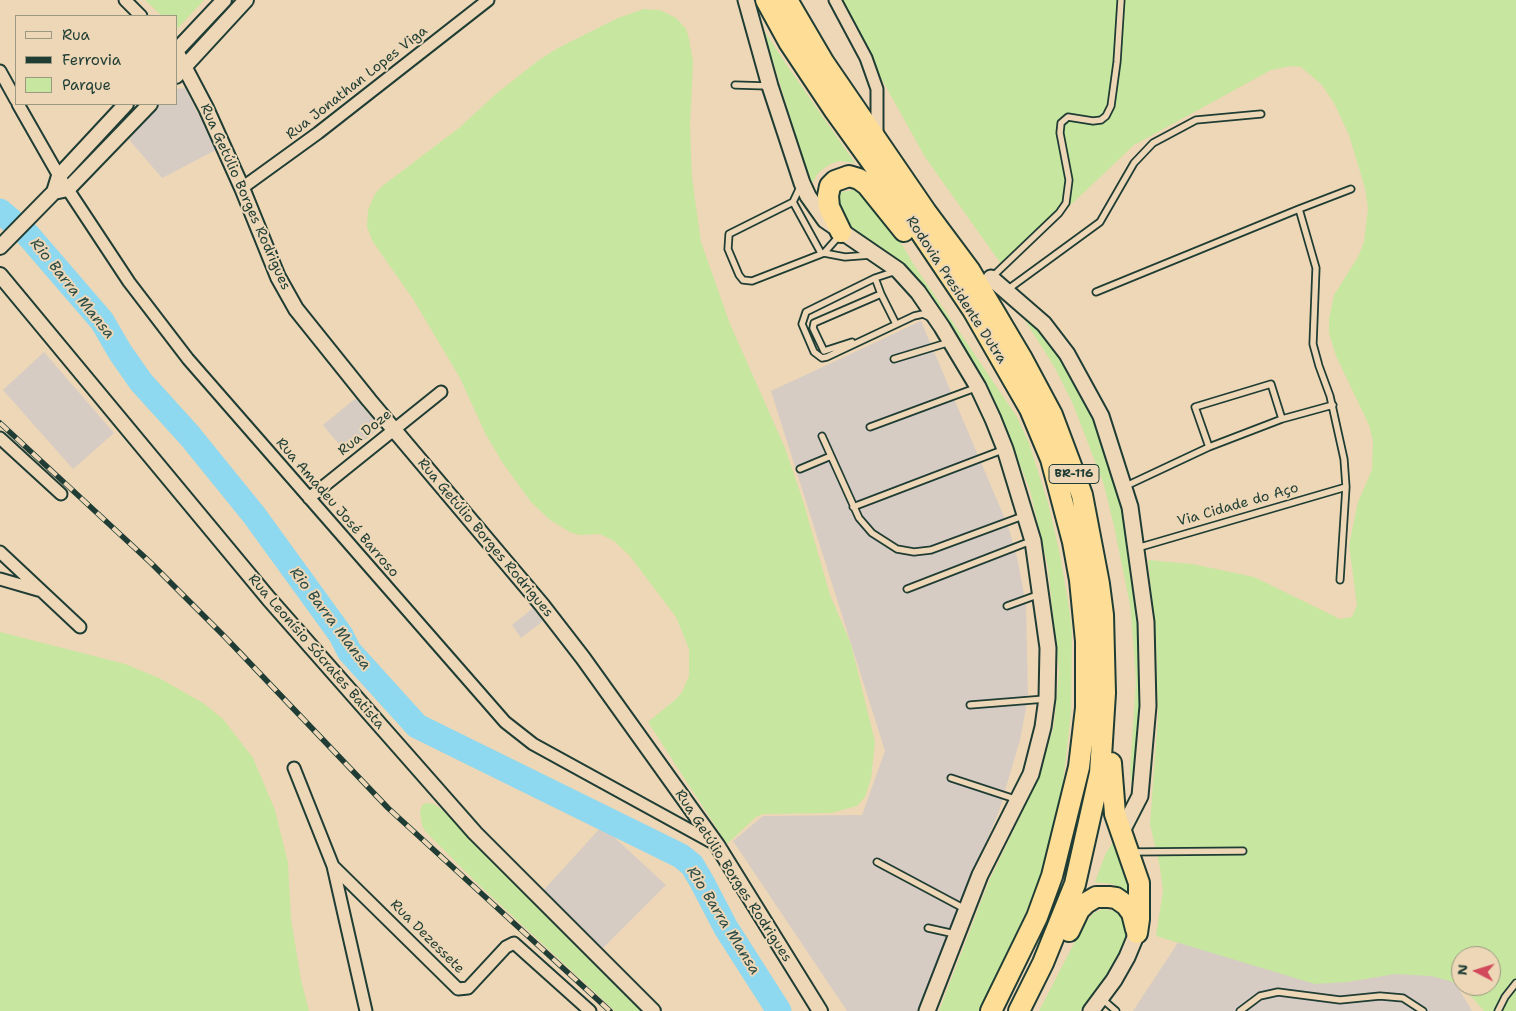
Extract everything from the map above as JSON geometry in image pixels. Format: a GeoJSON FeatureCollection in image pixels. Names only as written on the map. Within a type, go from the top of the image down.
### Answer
{"type":"FeatureCollection","features":[{"type":"Feature","properties":{"kind":"highway","name":"Rodovia Presidente Dutra"},"geometry":{"type":"LineString","coordinates":[[766,0],[834,111],[899,200],[973,310],[1030,409],[1051,459],[1062,497],[1080,580],[1086,641],[1086,708],[1083,739],[1066,827],[1052,876],[1037,917],[991,1011]]}},
{"type":"Feature","properties":{"kind":"highway","name":"Rodovia Presidente Dutra"},"geometry":{"type":"LineString","coordinates":[[787,0],[824,63],[926,212],[970,271],[1022,357],[1052,415],[1082,495],[1090,531],[1103,616],[1105,693],[1100,774],[1076,884],[1043,963],[1019,1011]]}},
{"type":"Feature","properties":{"kind":"highway","name":"BR-116"},"geometry":{"type":"LineString","coordinates":[[841,232],[829,208],[829,190],[835,181],[844,176],[854,177],[867,185],[886,207],[933,272],[980,340],[1024,419],[1046,476],[1070,587],[1083,739]]}},
{"type":"Feature","properties":{"kind":"highway"},"geometry":{"type":"LineString","coordinates":[[926,212],[950,227],[983,272],[991,278]]}},
{"type":"Feature","properties":{"kind":"highway","name":"BR-116"},"geometry":{"type":"LineString","coordinates":[[1090,531],[1110,598],[1114,664],[1110,775],[1115,814],[1138,883],[1140,919],[1137,933]]}},
{"type":"Feature","properties":{"kind":"highway"},"geometry":{"type":"LineString","coordinates":[[1029,1011],[1079,910],[1086,903],[1096,897],[1116,898],[1132,913],[1137,933]]}},
{"type":"Feature","properties":{"kind":"main road"},"geometry":{"type":"LineString","coordinates":[[746,0],[770,86],[802,183],[816,210],[841,232],[898,270],[918,292],[942,327],[978,387],[1005,449],[1033,541],[1042,593],[1048,648],[1047,698],[1038,749],[1031,774],[980,875],[927,1011]]}},
{"type":"Feature","properties":{"kind":"main road"},"geometry":{"type":"LineString","coordinates":[[991,278],[1044,324],[1067,354],[1101,416],[1125,487],[1137,548],[1146,622],[1148,706],[1140,796],[1122,833]]}},
{"type":"Feature","properties":{"kind":"main road"},"geometry":{"type":"LineString","coordinates":[[1091,1011],[1127,957],[1137,933]]}},
{"type":"Feature","properties":{"kind":"street"},"geometry":{"type":"LineString","coordinates":[[125,0],[140,15]]}},
{"type":"Feature","properties":{"kind":"street"},"geometry":{"type":"LineString","coordinates":[[178,49],[224,0]]}},
{"type":"Feature","properties":{"kind":"street"},"geometry":{"type":"LineString","coordinates":[[181,71],[246,0]]}},
{"type":"Feature","properties":{"kind":"street","name":"Rua Jonathan Lopes Viga"},"geometry":{"type":"LineString","coordinates":[[242,188],[318,133],[488,0]]}},
{"type":"Feature","properties":{"kind":"street"},"geometry":{"type":"LineString","coordinates":[[835,0],[866,58],[877,88],[877,141]]}},
{"type":"Feature","properties":{"kind":"street","name":"Rua Getúlio Borges Rodrigues"},"geometry":{"type":"LineString","coordinates":[[181,71],[242,188],[278,277],[296,309],[542,605],[717,845],[820,1011]]}},
{"type":"Feature","properties":{"kind":"street"},"geometry":{"type":"LineString","coordinates":[[0,72],[15,98]]}},
{"type":"Feature","properties":{"kind":"street","name":"Rua Amadeu José Barroso"},"geometry":{"type":"LineString","coordinates":[[19,105],[68,189],[129,282],[188,359],[505,722],[532,744],[717,845]]}},
{"type":"Feature","properties":{"kind":"street"},"geometry":{"type":"LineString","coordinates":[[1,246],[52,194],[60,176],[125,105]]}},
{"type":"Feature","properties":{"kind":"street"},"geometry":{"type":"LineString","coordinates":[[52,194],[68,189],[149,105]]}},
{"type":"Feature","properties":{"kind":"street","name":"Rua Leonísio Sócrates Batista"},"geometry":{"type":"LineString","coordinates":[[0,275],[269,599],[469,825],[653,1011]]}},
{"type":"Feature","properties":{"kind":"street","name":"Rua Doze"},"geometry":{"type":"LineString","coordinates":[[309,498],[441,392]]}},
{"type":"Feature","properties":{"kind":"street"},"geometry":{"type":"LineString","coordinates":[[0,438],[61,494]]}},
{"type":"Feature","properties":{"kind":"street"},"geometry":{"type":"LineString","coordinates":[[0,552],[80,627]]}},
{"type":"Feature","properties":{"kind":"street"},"geometry":{"type":"LineString","coordinates":[[0,579],[40,590]]}},
{"type":"Feature","properties":{"kind":"street"},"geometry":{"type":"LineString","coordinates":[[294,768],[333,866],[366,1011]]}},
{"type":"Feature","properties":{"kind":"street","name":"Rua Dezessete"},"geometry":{"type":"LineString","coordinates":[[333,866],[458,989],[468,988],[506,947],[514,943],[590,1011]]}},
{"type":"Feature","properties":{"kind":"street"},"geometry":{"type":"LineString","coordinates":[[342,904],[361,893]]}},
{"type":"Feature","properties":{"kind":"lane"},"geometry":{"type":"LineString","coordinates":[[991,278],[1047,225],[1066,203],[1069,180],[1061,140],[1061,124],[1068,117],[1093,121],[1101,120],[1106,116],[1111,106],[1117,62],[1121,0]]}},
{"type":"Feature","properties":{"kind":"lane"},"geometry":{"type":"LineString","coordinates":[[735,85],[770,86]]}},
{"type":"Feature","properties":{"kind":"lane"},"geometry":{"type":"LineString","coordinates":[[1005,292],[1100,222],[1134,163],[1153,143],[1196,120],[1261,114]]}},
{"type":"Feature","properties":{"kind":"lane"},"geometry":{"type":"LineString","coordinates":[[802,183],[792,202],[729,234],[728,249],[739,275],[746,281],[752,280],[822,253],[835,243],[841,232]]}},
{"type":"Feature","properties":{"kind":"lane"},"geometry":{"type":"LineString","coordinates":[[1096,292],[1351,189]]}},
{"type":"Feature","properties":{"kind":"lane"},"geometry":{"type":"LineString","coordinates":[[792,202],[822,253],[845,257],[874,254]]}},
{"type":"Feature","properties":{"kind":"lane"},"geometry":{"type":"LineString","coordinates":[[1300,209],[1316,268],[1313,344],[1343,447],[1346,486],[1340,580]]}},
{"type":"Feature","properties":{"kind":"lane"},"geometry":{"type":"LineString","coordinates":[[898,270],[875,278],[806,312],[802,319],[802,324],[814,352],[822,358],[827,358],[896,324],[924,314],[942,327]]}},
{"type":"Feature","properties":{"kind":"lane"},"geometry":{"type":"LineString","coordinates":[[875,278],[896,324]]}},
{"type":"Feature","properties":{"kind":"lane"},"geometry":{"type":"LineString","coordinates":[[868,338],[824,352],[813,325],[816,320],[881,294]]}},
{"type":"Feature","properties":{"kind":"lane"},"geometry":{"type":"LineString","coordinates":[[894,359],[951,342]]}},
{"type":"Feature","properties":{"kind":"lane"},"geometry":{"type":"LineString","coordinates":[[1209,447],[1195,407],[1271,384],[1282,419]]}},
{"type":"Feature","properties":{"kind":"lane"},"geometry":{"type":"LineString","coordinates":[[870,428],[978,387]]}},
{"type":"Feature","properties":{"kind":"lane"},"geometry":{"type":"LineString","coordinates":[[1125,487],[1209,447],[1282,419],[1332,405]]}},
{"type":"Feature","properties":{"kind":"lane"},"geometry":{"type":"LineString","coordinates":[[822,436],[852,507],[863,524],[876,536],[897,549],[914,552],[936,549],[1026,515]]}},
{"type":"Feature","properties":{"kind":"lane"},"geometry":{"type":"LineString","coordinates":[[852,507],[1005,449]]}},
{"type":"Feature","properties":{"kind":"lane"},"geometry":{"type":"LineString","coordinates":[[800,469],[831,456]]}},
{"type":"Feature","properties":{"kind":"lane","name":"Via Cidade do Aço"},"geometry":{"type":"LineString","coordinates":[[1137,548],[1346,486]]}},
{"type":"Feature","properties":{"kind":"lane"},"geometry":{"type":"LineString","coordinates":[[907,590],[1033,541]]}},
{"type":"Feature","properties":{"kind":"lane"},"geometry":{"type":"LineString","coordinates":[[1007,606],[1042,593]]}},
{"type":"Feature","properties":{"kind":"lane"},"geometry":{"type":"LineString","coordinates":[[970,705],[1047,698]]}},
{"type":"Feature","properties":{"kind":"lane"},"geometry":{"type":"LineString","coordinates":[[951,778],[1019,800]]}},
{"type":"Feature","properties":{"kind":"lane"},"geometry":{"type":"LineString","coordinates":[[1129,852],[1243,851]]}},
{"type":"Feature","properties":{"kind":"lane"},"geometry":{"type":"LineString","coordinates":[[877,862],[967,910]]}},
{"type":"Feature","properties":{"kind":"lane"},"geometry":{"type":"LineString","coordinates":[[928,928],[957,935]]}},
{"type":"Feature","properties":{"kind":"lane"},"geometry":{"type":"LineString","coordinates":[[1498,1011],[1505,997],[1516,983]]}},
{"type":"Feature","properties":{"kind":"lane"},"geometry":{"type":"LineString","coordinates":[[1240,1011],[1260,996],[1278,992],[1340,1000],[1380,996],[1403,998],[1423,1011]]}},
{"type":"Feature","properties":{"kind":"lane"},"geometry":{"type":"LineString","coordinates":[[1101,998],[1116,1011]]}},
{"type":"Feature","properties":{"kind":"shaded area"},"geometry":{"type":"Polygon","coordinates":[[[185,88],[216,150],[162,178],[126,136],[155,105],[178,105],[178,89],[185,88]]]}},
{"type":"Feature","properties":{"kind":"shaded area"},"geometry":{"type":"Polygon","coordinates":[[[921,321],[1008,526],[1017,557],[1026,605],[1028,698],[1020,740],[999,811],[917,1011],[847,1011],[733,841],[763,816],[862,815],[885,751],[771,391],[921,321]]]}},
{"type":"Feature","properties":{"kind":"shaded area"},"geometry":{"type":"Polygon","coordinates":[[[44,352],[114,433],[73,469],[3,390],[44,352]]]}},
{"type":"Feature","properties":{"kind":"shaded area"},"geometry":{"type":"Polygon","coordinates":[[[356,398],[380,428],[347,454],[323,425],[356,398]]]}},
{"type":"Feature","properties":{"kind":"shaded area"},"geometry":{"type":"Polygon","coordinates":[[[533,608],[543,621],[521,638],[512,625],[533,608]]]}},
{"type":"Feature","properties":{"kind":"shaded area"},"geometry":{"type":"Polygon","coordinates":[[[602,826],[666,885],[600,951],[542,892],[602,826]]]}},
{"type":"Feature","properties":{"kind":"shaded area"},"geometry":{"type":"Polygon","coordinates":[[[1183,935],[1443,962],[1451,976],[1451,996],[1463,996],[1472,1011],[1133,1011],[1183,935]]]}},
{"type":"Feature","properties":{"kind":"green space"},"geometry":{"type":"Polygon","coordinates":[[[145,0],[204,0],[178,28],[178,15],[161,15],[145,0]]]}},
{"type":"Feature","properties":{"kind":"green space"},"geometry":{"type":"Polygon","coordinates":[[[842,0],[1516,0],[1516,1011],[1484,1011],[1471,996],[1501,996],[1501,946],[1451,946],[1451,982],[1431,976],[1395,974],[1347,982],[1315,984],[1156,936],[1163,891],[1150,824],[1158,717],[1156,635],[1148,560],[1192,564],[1254,577],[1340,619],[1352,617],[1357,605],[1349,545],[1358,502],[1372,470],[1373,441],[1369,425],[1336,356],[1329,333],[1329,319],[1334,295],[1358,257],[1364,242],[1368,209],[1365,188],[1349,135],[1334,103],[1322,85],[1301,67],[1291,66],[1271,70],[1134,145],[1004,268],[925,157],[875,67],[842,0]]]}},
{"type":"Feature","properties":{"kind":"green space"},"geometry":{"type":"Polygon","coordinates":[[[644,9],[660,10],[676,18],[686,29],[693,62],[690,126],[692,178],[701,242],[730,324],[785,448],[803,501],[830,595],[851,644],[875,742],[871,779],[865,797],[857,806],[831,813],[763,814],[756,817],[727,844],[648,722],[676,699],[682,692],[689,676],[689,649],[676,617],[629,555],[614,541],[600,534],[579,535],[570,532],[550,520],[531,502],[502,462],[485,433],[460,378],[413,299],[373,242],[367,227],[368,210],[375,194],[381,187],[459,128],[497,93],[539,60],[558,48],[618,18],[644,9]]]}},
{"type":"Feature","properties":{"kind":"green space"},"geometry":{"type":"Polygon","coordinates":[[[763,29],[855,163],[840,161],[830,164],[819,172],[811,184],[763,29]]]}},
{"type":"Feature","properties":{"kind":"green space"},"geometry":{"type":"Polygon","coordinates":[[[853,190],[864,193],[892,228],[914,265],[1017,417],[1029,443],[1048,503],[1060,555],[1069,608],[1072,631],[1071,713],[1062,792],[1042,872],[1004,965],[978,1011],[939,1011],[989,881],[1035,786],[1054,726],[1059,671],[1048,568],[1030,490],[992,395],[938,306],[906,266],[889,252],[848,227],[835,201],[842,192],[853,190]]]}},
{"type":"Feature","properties":{"kind":"green space"},"geometry":{"type":"Polygon","coordinates":[[[1023,317],[1048,335],[1092,411],[1114,477],[1123,513],[1130,551],[1140,637],[1142,717],[1133,795],[1130,771],[1136,681],[1130,605],[1114,526],[1104,485],[1073,404],[1055,368],[1023,317]]]}},
{"type":"Feature","properties":{"kind":"green space"},"geometry":{"type":"Polygon","coordinates":[[[0,632],[125,664],[159,678],[203,703],[223,719],[253,758],[275,810],[288,863],[291,919],[301,980],[309,1011],[0,1011],[0,632]]]}},
{"type":"Feature","properties":{"kind":"green space"},"geometry":{"type":"Polygon","coordinates":[[[427,803],[434,804],[442,810],[645,1011],[615,1011],[478,884],[425,831],[420,812],[422,805],[427,803]]]}},
{"type":"Feature","properties":{"kind":"green space"},"geometry":{"type":"Polygon","coordinates":[[[1116,838],[1129,880],[1130,897],[1113,884],[1095,882],[1106,853],[1116,838]]]}},
{"type":"Feature","properties":{"kind":"green space"},"geometry":{"type":"Polygon","coordinates":[[[1103,909],[1123,913],[1130,933],[1117,961],[1080,1011],[1039,1011],[1083,926],[1094,913],[1103,909]]]}},
{"type":"Feature","properties":{"kind":"waterway","name":"Rio Barra Mansa"},"geometry":{"type":"LineString","coordinates":[[0,211],[27,234],[102,321],[120,352],[141,382],[190,436],[254,515],[341,635],[349,651],[417,726],[681,856],[692,865],[726,928],[779,1011]]}},
{"type":"Feature","properties":{"kind":"railway"},"geometry":{"type":"LineString","coordinates":[[0,423],[151,563],[226,638],[388,808],[610,1011]]}}]}
